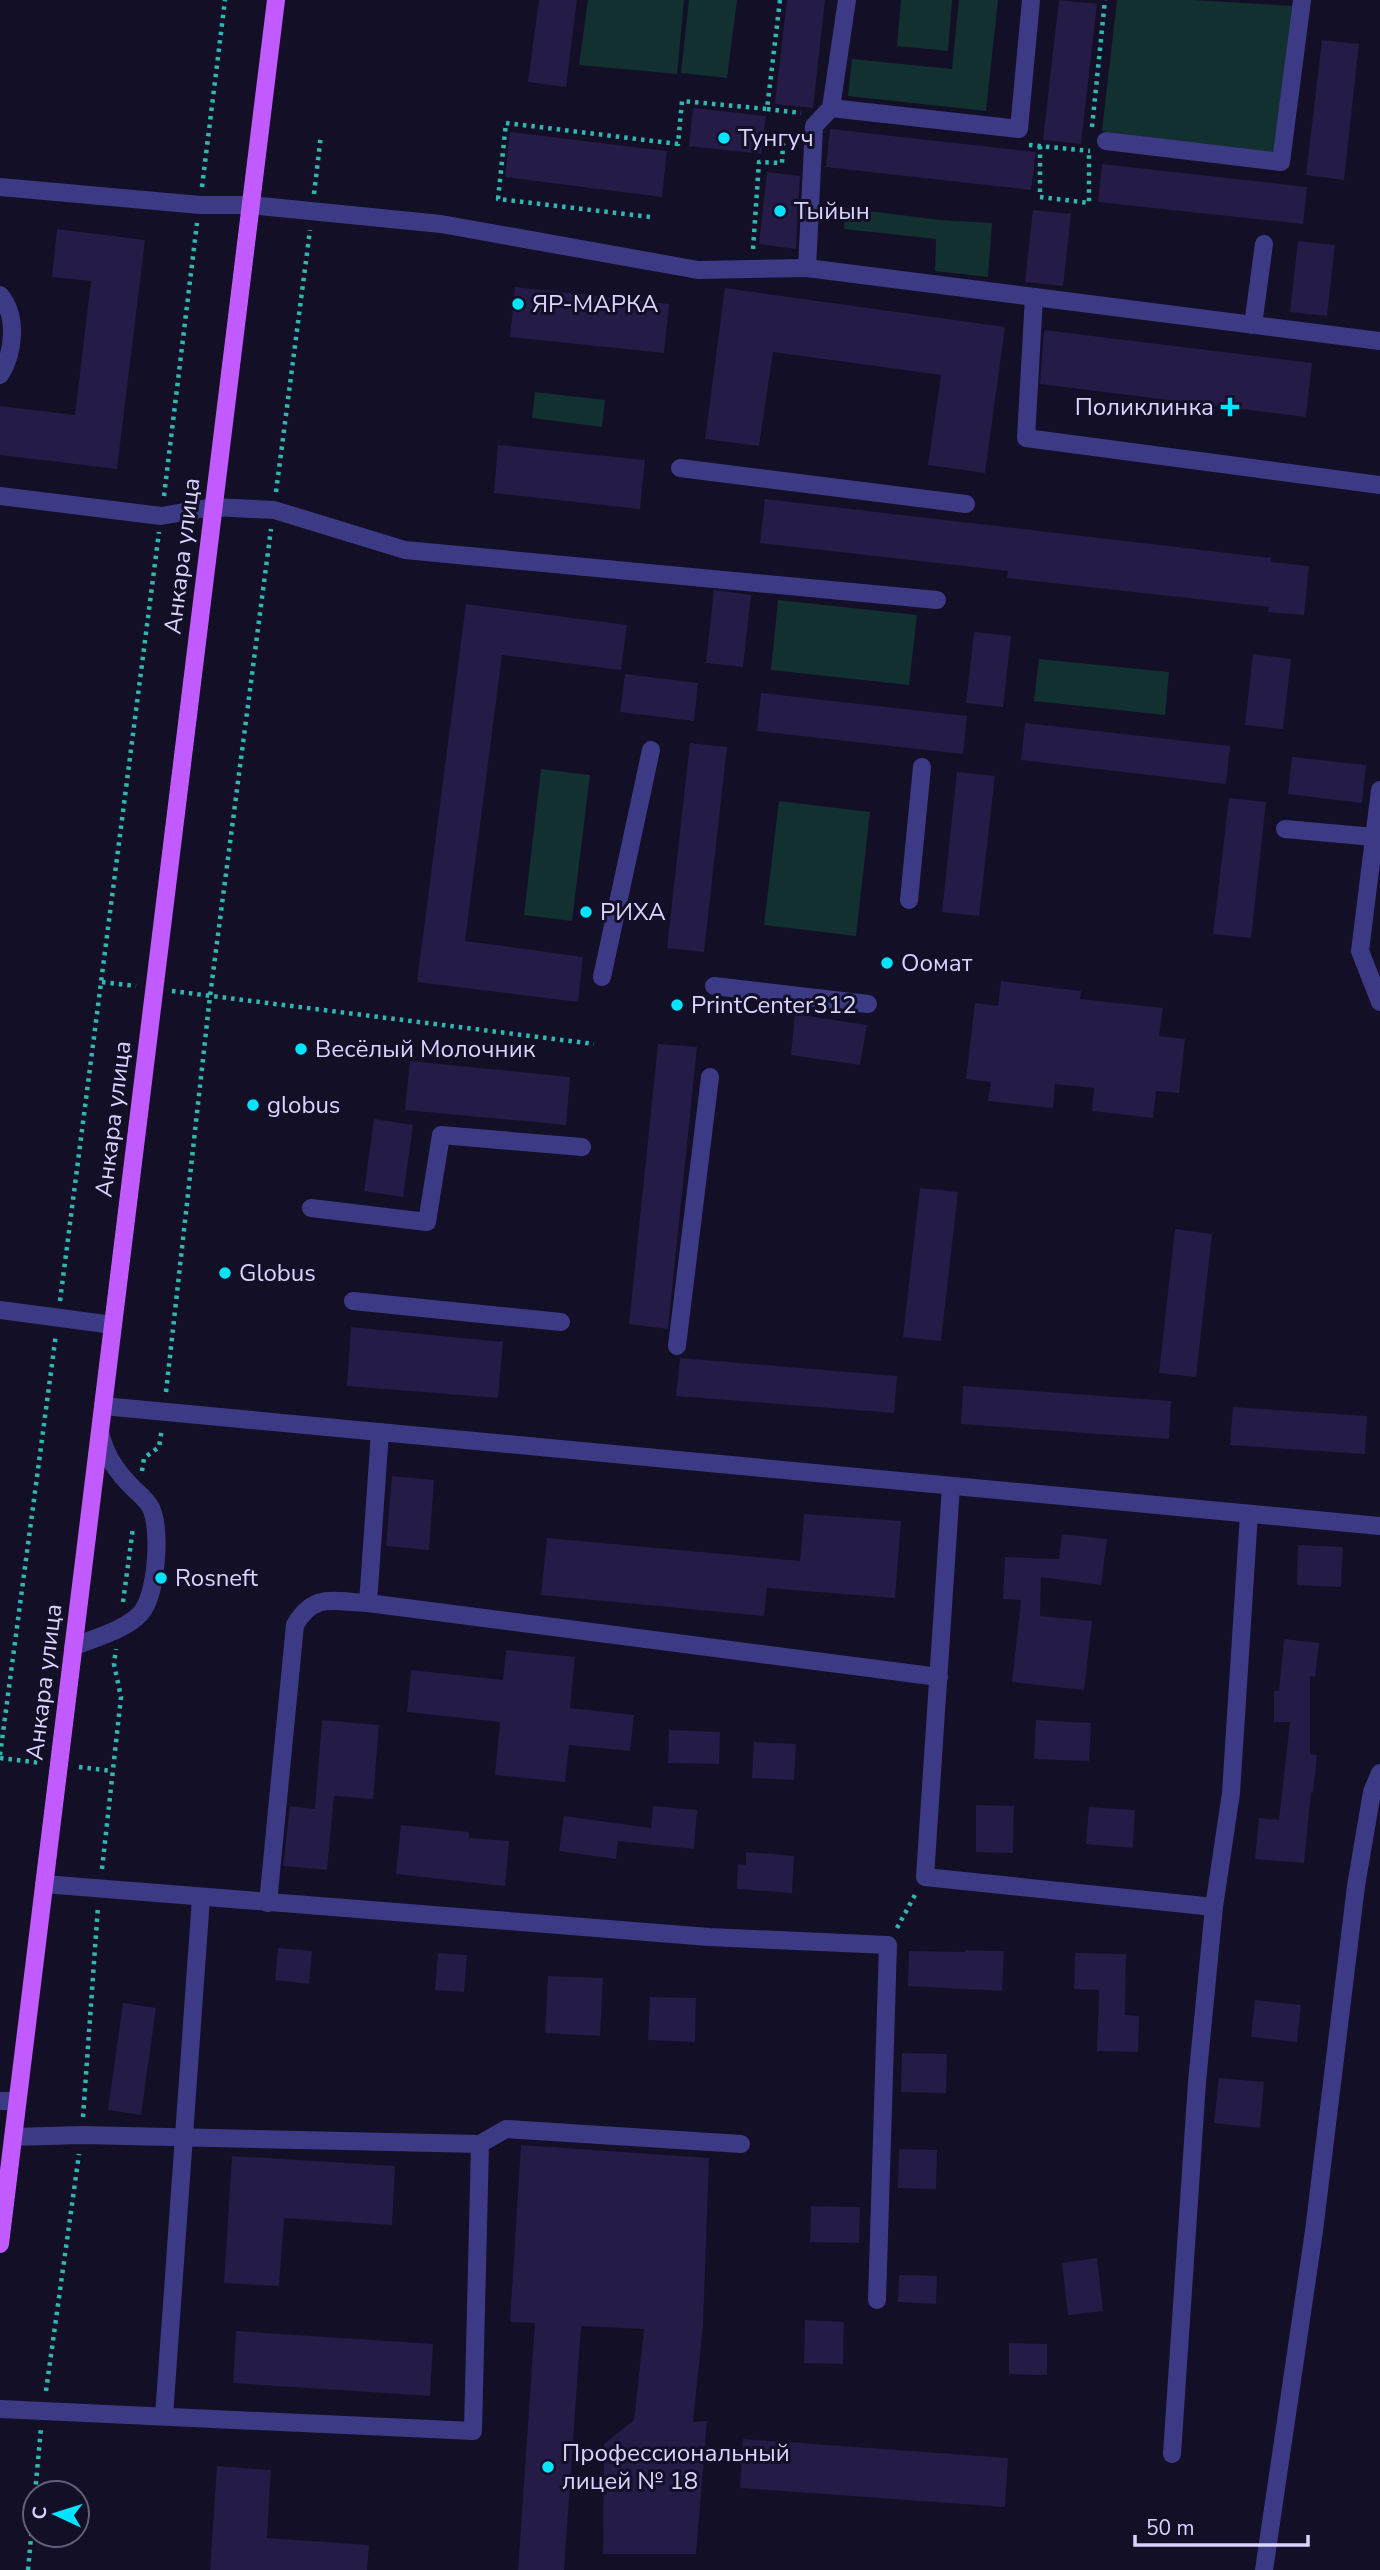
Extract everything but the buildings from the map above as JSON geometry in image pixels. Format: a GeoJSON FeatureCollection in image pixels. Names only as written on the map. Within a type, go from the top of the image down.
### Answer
{"type":"FeatureCollection","features":[{"type":"Feature","properties":{"kind":"main road","name":"Анкара улица"},"geometry":{"type":"LineString","coordinates":[[0,2244],[13,2137],[9,2101],[44,1884],[276,0]]}},
{"type":"Feature","properties":{"kind":"street"},"geometry":{"type":"LineString","coordinates":[[807,268],[814,126],[825,115],[847,0]]}},
{"type":"Feature","properties":{"kind":"street"},"geometry":{"type":"LineString","coordinates":[[825,115],[1019,128],[1031,0]]}},
{"type":"Feature","properties":{"kind":"street"},"geometry":{"type":"LineString","coordinates":[[1104,147],[1281,162],[1302,0]]}},
{"type":"Feature","properties":{"kind":"street"},"geometry":{"type":"LineString","coordinates":[[0,187],[200,205],[250,205],[441,223],[698,270],[807,268],[1380,341]]}},
{"type":"Feature","properties":{"kind":"street"},"geometry":{"type":"LineString","coordinates":[[1253,325],[1264,244]]}},
{"type":"Feature","properties":{"kind":"street"},"geometry":{"type":"LineString","coordinates":[[0,295],[9,305],[12,330],[7,364],[0,375]]}},
{"type":"Feature","properties":{"kind":"street"},"geometry":{"type":"LineString","coordinates":[[1034,297],[1026,438],[1380,485]]}},
{"type":"Feature","properties":{"kind":"street"},"geometry":{"type":"LineString","coordinates":[[680,468],[966,504]]}},
{"type":"Feature","properties":{"kind":"street"},"geometry":{"type":"LineString","coordinates":[[0,496],[161,516],[213,507],[274,510],[405,550],[937,600]]}},
{"type":"Feature","properties":{"kind":"street"},"geometry":{"type":"LineString","coordinates":[[602,977],[651,750]]}},
{"type":"Feature","properties":{"kind":"street"},"geometry":{"type":"LineString","coordinates":[[909,900],[922,767]]}},
{"type":"Feature","properties":{"kind":"street"},"geometry":{"type":"LineString","coordinates":[[1380,790],[1360,951],[1380,1002]]}},
{"type":"Feature","properties":{"kind":"street"},"geometry":{"type":"LineString","coordinates":[[1285,829],[1374,837]]}},
{"type":"Feature","properties":{"kind":"street"},"geometry":{"type":"LineString","coordinates":[[714,986],[868,1004]]}},
{"type":"Feature","properties":{"kind":"street"},"geometry":{"type":"LineString","coordinates":[[677,1346],[710,1077]]}},
{"type":"Feature","properties":{"kind":"street"},"geometry":{"type":"LineString","coordinates":[[311,1208],[427,1222],[441,1135],[582,1147]]}},
{"type":"Feature","properties":{"kind":"street"},"geometry":{"type":"LineString","coordinates":[[352,1301],[561,1322]]}},
{"type":"Feature","properties":{"kind":"street"},"geometry":{"type":"LineString","coordinates":[[0,1310],[113,1325]]}},
{"type":"Feature","properties":{"kind":"street"},"geometry":{"type":"LineString","coordinates":[[103,1406],[1380,1526]]}},
{"type":"Feature","properties":{"kind":"street"},"geometry":{"type":"LineString","coordinates":[[74,1647],[119,1627],[141,1612],[151,1590],[157,1524],[150,1506],[112,1466],[104,1450],[100,1432]]}},
{"type":"Feature","properties":{"kind":"street"},"geometry":{"type":"LineString","coordinates":[[368,1603],[380,1432]]}},
{"type":"Feature","properties":{"kind":"street"},"geometry":{"type":"LineString","coordinates":[[951,1486],[925,1877],[1214,1907]]}},
{"type":"Feature","properties":{"kind":"street"},"geometry":{"type":"LineString","coordinates":[[1172,2454],[1197,2082],[1214,1907],[1231,1793],[1249,1514]]}},
{"type":"Feature","properties":{"kind":"street"},"geometry":{"type":"LineString","coordinates":[[268,1903],[295,1625],[304,1611],[318,1602],[368,1603],[939,1677]]}},
{"type":"Feature","properties":{"kind":"street"},"geometry":{"type":"LineString","coordinates":[[1264,2570],[1314,2231],[1356,1886],[1372,1792],[1380,1773]]}},
{"type":"Feature","properties":{"kind":"street"},"geometry":{"type":"LineString","coordinates":[[44,1884],[709,1937],[888,1945],[877,2300]]}},
{"type":"Feature","properties":{"kind":"street"},"geometry":{"type":"LineString","coordinates":[[164,2416],[201,1898]]}},
{"type":"Feature","properties":{"kind":"street"},"geometry":{"type":"LineString","coordinates":[[13,2137],[82,2134],[480,2144],[506,2129],[741,2144]]}},
{"type":"Feature","properties":{"kind":"street"},"geometry":{"type":"LineString","coordinates":[[0,2409],[472,2431],[480,2144]]}},
{"type":"Feature","properties":{"kind":"path"},"geometry":{"type":"LineString","coordinates":[[0,1755],[102,982],[225,0]]}},
{"type":"Feature","properties":{"kind":"path"},"geometry":{"type":"LineString","coordinates":[[767,109],[780,0]]}},
{"type":"Feature","properties":{"kind":"path"},"geometry":{"type":"LineString","coordinates":[[1104,147],[1089,151],[1040,146],[1040,197],[1088,203],[1089,151],[1105,0]]}},
{"type":"Feature","properties":{"kind":"path"},"geometry":{"type":"LineString","coordinates":[[650,217],[498,199],[506,123],[678,144],[682,101],[825,115]]}},
{"type":"Feature","properties":{"kind":"path"},"geometry":{"type":"LineString","coordinates":[[759,162],[782,163],[783,144],[825,115]]}},
{"type":"Feature","properties":{"kind":"path"},"geometry":{"type":"LineString","coordinates":[[36,2479],[43,2410],[82,2134],[100,1890],[121,1698],[114,1664],[144,1458],[159,1447],[164,1412],[210,996],[250,705],[321,135]]}},
{"type":"Feature","properties":{"kind":"path"},"geometry":{"type":"LineString","coordinates":[[102,982],[594,1044]]}},
{"type":"Feature","properties":{"kind":"path"},"geometry":{"type":"LineString","coordinates":[[888,1945],[925,1877]]}},
{"type":"Feature","properties":{"kind":"path"},"geometry":{"type":"LineString","coordinates":[[28,2570],[30,2549]]}},
{"type":"Feature","properties":{"kind":"green space"},"geometry":{"type":"Polygon","coordinates":[[[588,0],[684,0],[677,74],[579,65],[588,0]]]}},
{"type":"Feature","properties":{"kind":"green space"},"geometry":{"type":"Polygon","coordinates":[[[689,0],[737,0],[727,78],[681,73],[689,0]]]}},
{"type":"Feature","properties":{"kind":"green space"},"geometry":{"type":"Polygon","coordinates":[[[901,0],[952,0],[948,51],[897,46],[901,0]]]}},
{"type":"Feature","properties":{"kind":"green space"},"geometry":{"type":"Polygon","coordinates":[[[959,0],[998,0],[986,111],[848,96],[852,59],[952,69],[959,0]]]}},
{"type":"Feature","properties":{"kind":"green space"},"geometry":{"type":"Polygon","coordinates":[[[1117,0],[1193,0],[1292,6],[1274,154],[1102,131],[1117,0]]]}},
{"type":"Feature","properties":{"kind":"green space"},"geometry":{"type":"Polygon","coordinates":[[[845,208],[940,220],[992,223],[988,277],[935,271],[936,239],[844,229],[845,208]]]}},
{"type":"Feature","properties":{"kind":"green space"},"geometry":{"type":"Polygon","coordinates":[[[535,392],[605,400],[602,427],[532,418],[535,392]]]}},
{"type":"Feature","properties":{"kind":"green space"},"geometry":{"type":"Polygon","coordinates":[[[778,600],[917,615],[909,685],[771,670],[778,600]]]}},
{"type":"Feature","properties":{"kind":"green space"},"geometry":{"type":"Polygon","coordinates":[[[1039,659],[1169,672],[1165,715],[1034,701],[1039,659]]]}},
{"type":"Feature","properties":{"kind":"green space"},"geometry":{"type":"Polygon","coordinates":[[[541,769],[590,775],[572,921],[524,915],[541,769]]]}},
{"type":"Feature","properties":{"kind":"green space"},"geometry":{"type":"Polygon","coordinates":[[[779,801],[870,812],[856,936],[764,925],[779,801]]]}},
{"type":"Feature","properties":{"kind":"place","name":"Тунгуч"},"geometry":{"type":"Point","coordinates":[724,138]}},
{"type":"Feature","properties":{"kind":"place","name":"Тыйын"},"geometry":{"type":"Point","coordinates":[780,211]}},
{"type":"Feature","properties":{"kind":"place","name":"ЯР-МАРКА"},"geometry":{"type":"Point","coordinates":[518,304]}},
{"type":"Feature","properties":{"kind":"place","name":"Поликлинка"},"geometry":{"type":"Point","coordinates":[1230,407]}},
{"type":"Feature","properties":{"kind":"place","name":"РИХА"},"geometry":{"type":"Point","coordinates":[586,912]}},
{"type":"Feature","properties":{"kind":"place","name":"Оомат"},"geometry":{"type":"Point","coordinates":[887,963]}},
{"type":"Feature","properties":{"kind":"place","name":"PrintCenter312"},"geometry":{"type":"Point","coordinates":[677,1005]}},
{"type":"Feature","properties":{"kind":"place","name":"Весёлый Молочник"},"geometry":{"type":"Point","coordinates":[301,1049]}},
{"type":"Feature","properties":{"kind":"place","name":"globus"},"geometry":{"type":"Point","coordinates":[253,1105]}},
{"type":"Feature","properties":{"kind":"place","name":"Globus"},"geometry":{"type":"Point","coordinates":[225,1273]}},
{"type":"Feature","properties":{"kind":"place","name":"Rosneft"},"geometry":{"type":"Point","coordinates":[161,1578]}},
{"type":"Feature","properties":{"kind":"place","name":"Профессиональный лицей № 18"},"geometry":{"type":"Point","coordinates":[548,2467]}}]}
